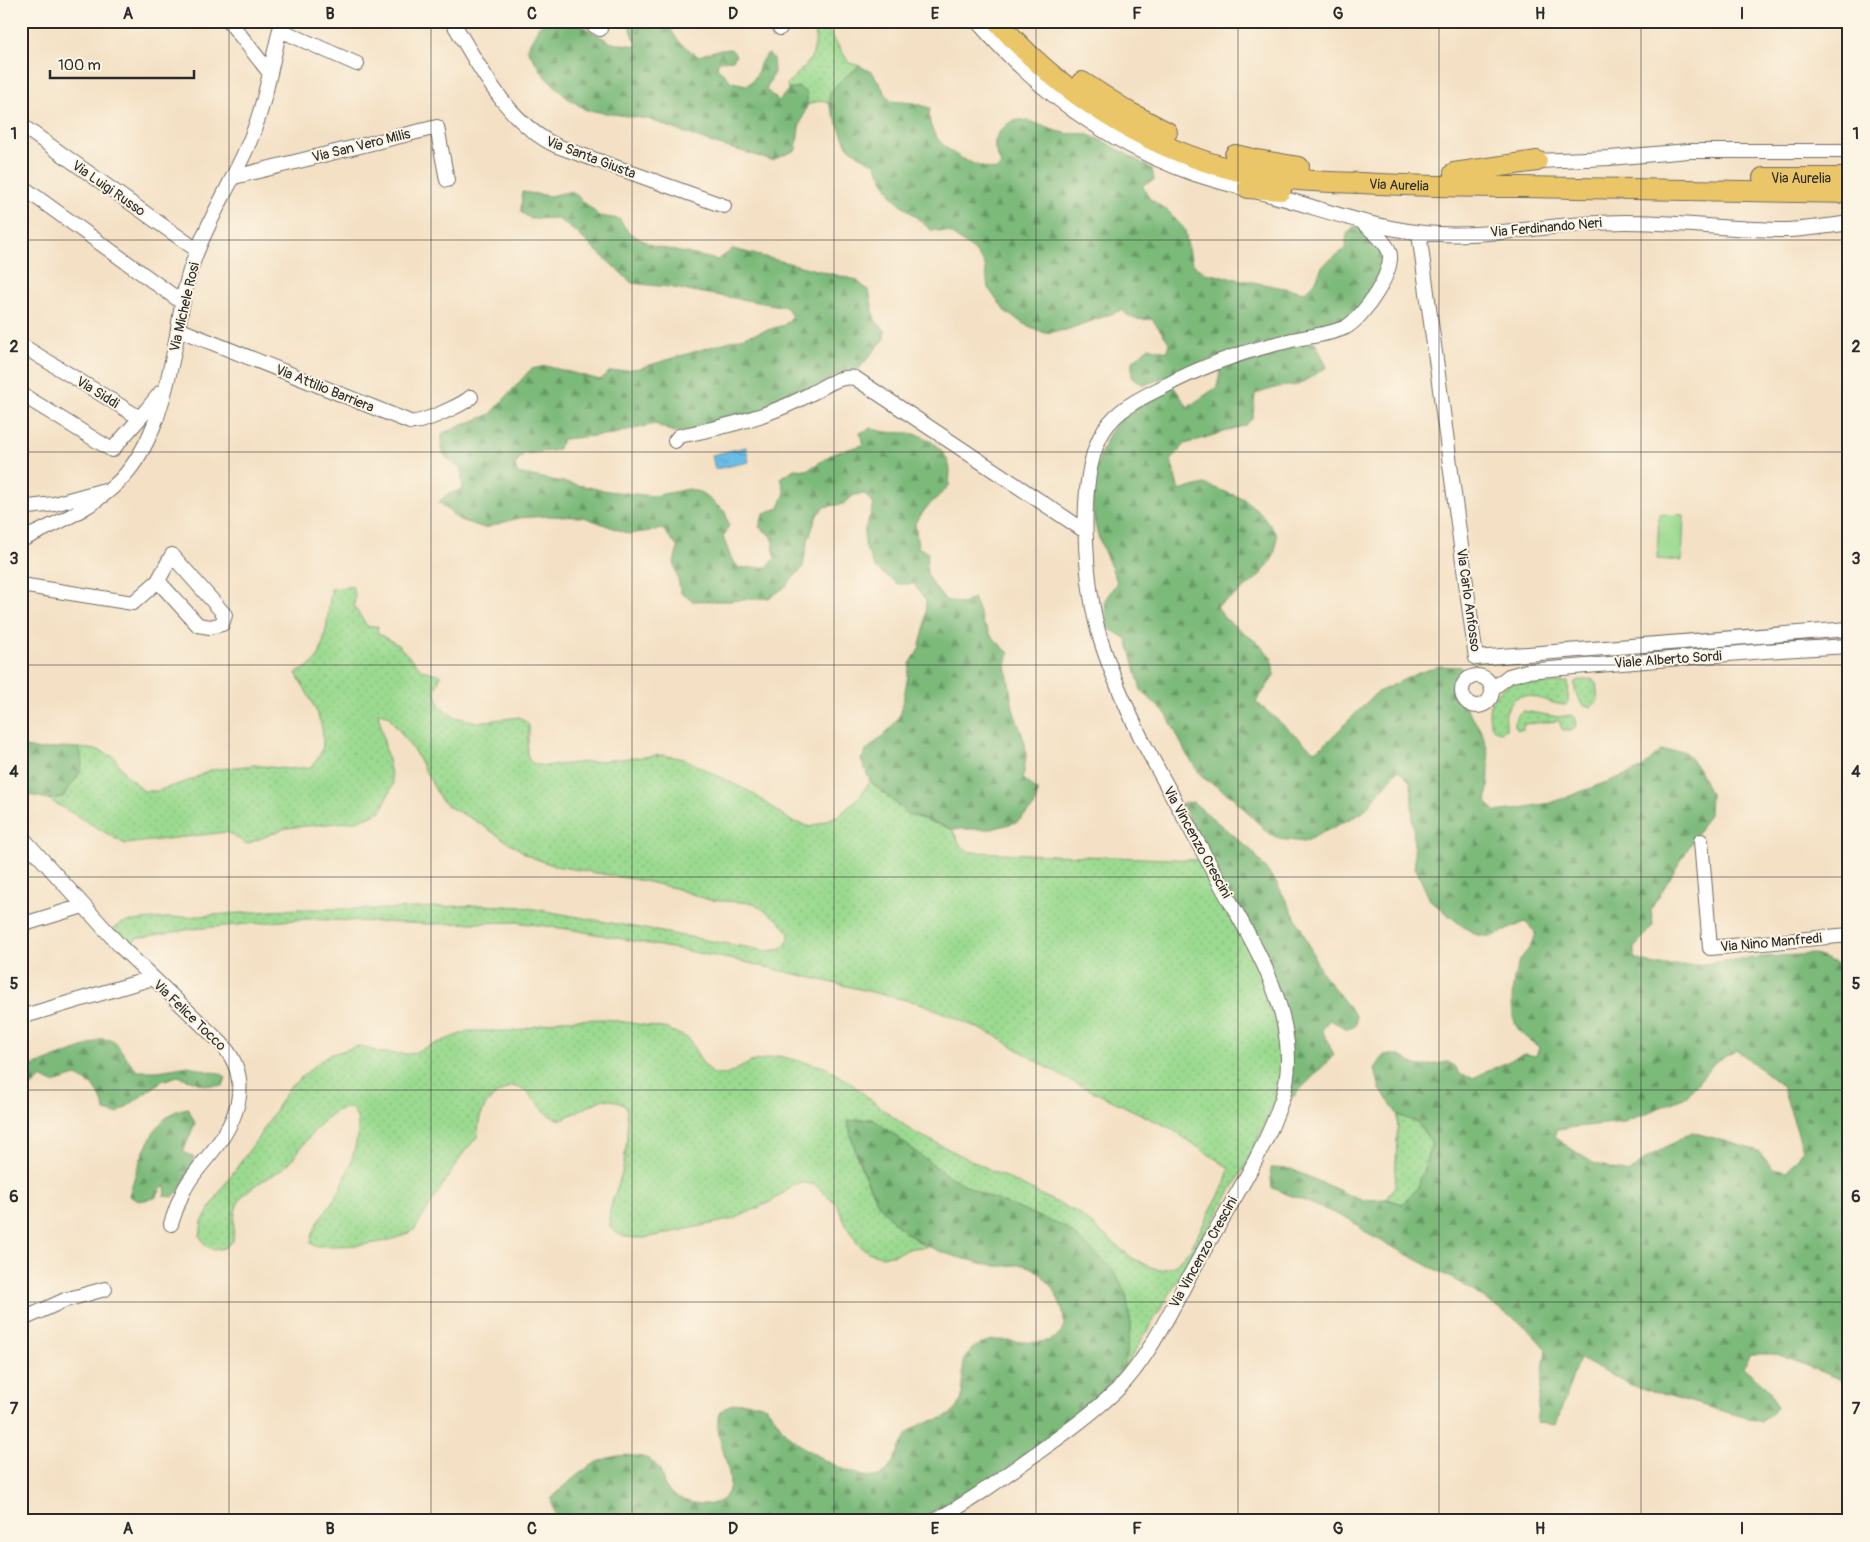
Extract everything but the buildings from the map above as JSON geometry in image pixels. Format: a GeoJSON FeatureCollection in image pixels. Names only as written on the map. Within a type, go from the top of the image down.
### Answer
{"type":"FeatureCollection","features":[{"type":"Feature","properties":{"kind":"highway","name":"Via Aurelia"},"geometry":{"type":"LineString","coordinates":[[998,21],[1048,71],[1087,102],[1111,118],[1144,136],[1185,154],[1251,173],[1283,179],[1416,186],[1849,192]]}},
{"type":"Feature","properties":{"kind":"highway","name":"Via Aurelia"},"geometry":{"type":"LineString","coordinates":[[1014,21],[1047,54],[1102,96],[1147,122],[1196,143],[1244,158],[1288,166],[1353,171],[1505,175],[1849,178]]}},
{"type":"Feature","properties":{"kind":"highway"},"geometry":{"type":"LineString","coordinates":[[1454,173],[1537,161]]}},
{"type":"Feature","properties":{"kind":"highway"},"geometry":{"type":"LineString","coordinates":[[1248,188],[1415,194],[1601,196],[1663,190]]}},
{"type":"Feature","properties":{"kind":"street"},"geometry":{"type":"LineString","coordinates":[[230,21],[269,72]]}},
{"type":"Feature","properties":{"kind":"street","name":"Via Santa Giusta"},"geometry":{"type":"LineString","coordinates":[[452,21],[500,97],[517,117],[542,138],[557,146],[724,206]]}},
{"type":"Feature","properties":{"kind":"street"},"geometry":{"type":"LineString","coordinates":[[587,21],[600,29]]}},
{"type":"Feature","properties":{"kind":"street","name":"Via Ferdinando Neri"},"geometry":{"type":"LineString","coordinates":[[977,21],[1004,51],[1037,81],[1080,115],[1111,135],[1150,156],[1183,170],[1209,178],[1388,228],[1419,233],[1454,234],[1621,222],[1775,230],[1804,229],[1849,223]]}},
{"type":"Feature","properties":{"kind":"street"},"geometry":{"type":"LineString","coordinates":[[281,26],[357,64]]}},
{"type":"Feature","properties":{"kind":"street","name":"Via Michele Rosi"},"geometry":{"type":"LineString","coordinates":[[21,540],[83,509],[112,488],[124,475],[145,444],[156,419],[166,386],[188,279],[197,250],[234,177],[257,121],[281,26]]}},
{"type":"Feature","properties":{"kind":"street","name":"Via Luigi Russo"},"geometry":{"type":"LineString","coordinates":[[21,125],[197,250]]}},
{"type":"Feature","properties":{"kind":"street","name":"Via San Vero Milis"},"geometry":{"type":"LineString","coordinates":[[234,177],[437,127],[447,180]]}},
{"type":"Feature","properties":{"kind":"street"},"geometry":{"type":"LineString","coordinates":[[1537,161],[1610,158],[1688,151],[1849,151]]}},
{"type":"Feature","properties":{"kind":"street"},"geometry":{"type":"LineString","coordinates":[[21,186],[183,303]]}},
{"type":"Feature","properties":{"kind":"street","name":"Via Vincenzo Crescini"},"geometry":{"type":"LineString","coordinates":[[934,1521],[988,1489],[1067,1432],[1117,1389],[1134,1370],[1154,1339],[1253,1163],[1265,1140],[1285,1088],[1288,1062],[1287,1043],[1280,1009],[1266,970],[1252,940],[1143,742],[1127,709],[1105,654],[1096,622],[1087,563],[1085,530],[1088,482],[1098,444],[1108,426],[1120,412],[1136,401],[1210,364],[1262,347],[1339,329],[1350,324],[1364,310],[1380,287],[1390,255],[1383,242],[1361,221]]}},
{"type":"Feature","properties":{"kind":"street","name":"Via Carlo Anfosso"},"geometry":{"type":"LineString","coordinates":[[1419,233],[1476,658],[1849,629]]}},
{"type":"Feature","properties":{"kind":"street","name":"Via Attilio Barriera"},"geometry":{"type":"LineString","coordinates":[[178,329],[412,423],[463,403],[471,397]]}},
{"type":"Feature","properties":{"kind":"street","name":"Via Siddi"},"geometry":{"type":"LineString","coordinates":[[21,345],[140,418]]}},
{"type":"Feature","properties":{"kind":"street"},"geometry":{"type":"LineString","coordinates":[[675,441],[679,436],[750,419],[800,400],[839,378],[855,378],[1085,530]]}},
{"type":"Feature","properties":{"kind":"street"},"geometry":{"type":"LineString","coordinates":[[21,394],[112,450],[166,386]]}},
{"type":"Feature","properties":{"kind":"street"},"geometry":{"type":"LineString","coordinates":[[21,508],[54,504],[112,488]]}},
{"type":"Feature","properties":{"kind":"street"},"geometry":{"type":"LineString","coordinates":[[21,586],[133,602],[158,581],[172,555],[226,615],[222,624],[210,627],[198,625],[158,581]]}},
{"type":"Feature","properties":{"kind":"street"},"geometry":{"type":"LineString","coordinates":[[1762,636],[1764,651]]}},
{"type":"Feature","properties":{"kind":"street","name":"Viale Alberto Sordi"},"geometry":{"type":"LineString","coordinates":[[1492,689],[1508,676],[1527,671],[1764,651],[1849,646]]}},
{"type":"Feature","properties":{"kind":"street"},"geometry":{"type":"LineString","coordinates":[[1476,658],[1476,676]]}},
{"type":"Feature","properties":{"kind":"street"},"geometry":{"type":"LineString","coordinates":[[1476,676],[1486,679],[1492,689],[1489,699],[1484,704],[1476,706],[1467,701],[1463,694],[1463,687],[1469,679],[1476,676]]}},
{"type":"Feature","properties":{"kind":"street","name":"Via Felice Tocco"},"geometry":{"type":"LineString","coordinates":[[21,836],[121,947],[227,1050],[236,1063],[240,1080],[236,1108],[228,1128],[185,1188],[171,1224]]}},
{"type":"Feature","properties":{"kind":"street","name":"Via Nino Manfredi"},"geometry":{"type":"LineString","coordinates":[[1701,841],[1710,948],[1849,936]]}},
{"type":"Feature","properties":{"kind":"street"},"geometry":{"type":"LineString","coordinates":[[21,925],[83,906]]}},
{"type":"Feature","properties":{"kind":"street"},"geometry":{"type":"LineString","coordinates":[[21,1017],[153,978]]}},
{"type":"Feature","properties":{"kind":"street"},"geometry":{"type":"LineString","coordinates":[[21,1320],[65,1300],[106,1290]]}},
{"type":"Feature","properties":{"kind":"green space"},"geometry":{"type":"Polygon","coordinates":[[[548,21],[573,21],[612,43],[638,46],[627,21],[669,21],[676,37],[698,56],[718,50],[731,49],[736,55],[733,60],[719,61],[717,67],[732,82],[747,85],[755,77],[761,61],[768,54],[773,58],[774,72],[766,90],[779,101],[788,90],[798,87],[807,93],[807,105],[799,128],[796,150],[772,160],[709,142],[648,119],[586,110],[565,96],[544,75],[527,49],[539,26],[548,21]]]}},
{"type":"Feature","properties":{"kind":"green space"},"geometry":{"type":"Polygon","coordinates":[[[817,21],[823,21],[849,63],[860,66],[844,78],[836,87],[830,97],[829,104],[822,100],[807,105],[806,93],[798,87],[788,90],[787,84],[807,64],[813,54],[817,21]]]}},
{"type":"Feature","properties":{"kind":"green space"},"geometry":{"type":"Polygon","coordinates":[[[860,66],[873,73],[890,101],[914,103],[930,108],[929,120],[933,132],[940,142],[950,151],[974,164],[997,170],[1001,164],[995,146],[998,134],[1009,123],[1024,120],[1068,134],[1082,134],[1096,138],[1152,169],[1154,180],[1142,185],[1149,198],[1169,212],[1185,230],[1193,264],[1205,273],[1305,292],[1315,282],[1323,265],[1345,249],[1347,234],[1354,226],[1375,242],[1383,253],[1385,259],[1384,272],[1370,297],[1344,321],[1212,359],[1144,385],[1132,378],[1132,362],[1149,347],[1167,352],[1169,342],[1152,319],[1135,319],[1122,310],[1066,330],[1045,333],[1024,324],[1006,312],[988,288],[985,265],[974,250],[949,232],[931,230],[892,196],[875,164],[847,146],[829,104],[830,93],[840,81],[860,66]]]}},
{"type":"Feature","properties":{"kind":"green space"},"geometry":{"type":"Polygon","coordinates":[[[572,191],[599,216],[619,219],[629,233],[653,246],[718,260],[733,249],[856,280],[869,291],[875,320],[885,330],[884,339],[857,371],[844,371],[790,402],[695,431],[673,432],[655,424],[613,434],[563,439],[558,450],[523,454],[515,465],[517,473],[608,491],[653,496],[689,489],[702,493],[725,512],[729,525],[723,537],[731,558],[739,568],[767,567],[775,558],[772,536],[759,527],[764,513],[779,508],[785,493],[781,478],[794,469],[808,470],[834,453],[863,445],[860,433],[871,428],[886,432],[916,434],[936,445],[948,463],[950,470],[949,486],[927,507],[915,523],[918,547],[928,553],[927,574],[932,584],[945,600],[963,604],[973,598],[984,625],[992,637],[1009,653],[1006,665],[1013,709],[1025,743],[1026,756],[1023,778],[1038,792],[1034,807],[1017,822],[992,829],[952,829],[908,814],[870,781],[861,760],[866,751],[892,727],[901,713],[910,664],[919,649],[925,626],[926,601],[914,584],[898,584],[875,568],[865,546],[864,532],[874,505],[865,494],[854,495],[843,504],[824,507],[817,515],[807,543],[803,567],[784,588],[769,598],[728,601],[692,601],[681,593],[674,562],[678,548],[663,529],[629,534],[584,517],[549,516],[518,518],[485,528],[459,520],[439,502],[446,495],[463,489],[461,469],[447,458],[442,450],[441,440],[443,433],[491,414],[531,369],[546,366],[600,380],[609,372],[640,368],[784,325],[792,317],[787,307],[668,287],[632,283],[577,233],[557,218],[531,219],[521,212],[522,192],[550,196],[572,191]]]}},
{"type":"Feature","properties":{"kind":"green space"},"geometry":{"type":"Polygon","coordinates":[[[1296,342],[1315,342],[1327,367],[1298,385],[1278,387],[1255,394],[1253,417],[1246,425],[1185,444],[1171,460],[1179,491],[1204,484],[1242,498],[1260,512],[1277,535],[1274,555],[1263,571],[1241,591],[1217,606],[1224,618],[1259,644],[1272,658],[1274,676],[1256,702],[1314,751],[1324,745],[1376,693],[1418,673],[1440,666],[1461,667],[1462,679],[1459,697],[1483,734],[1489,763],[1486,802],[1496,812],[1551,803],[1641,769],[1661,751],[1684,751],[1699,769],[1710,794],[1709,814],[1651,909],[1653,925],[1635,947],[1635,959],[1655,965],[1696,965],[1748,958],[1813,954],[1849,968],[1849,1383],[1777,1354],[1751,1354],[1743,1367],[1769,1389],[1776,1407],[1762,1422],[1630,1385],[1579,1358],[1556,1425],[1536,1423],[1546,1349],[1526,1327],[1461,1283],[1368,1234],[1351,1220],[1272,1188],[1270,1168],[1291,1169],[1361,1200],[1386,1199],[1403,1204],[1418,1187],[1432,1143],[1418,1123],[1398,1115],[1380,1089],[1375,1069],[1384,1055],[1398,1055],[1420,1067],[1448,1062],[1455,1066],[1461,1075],[1473,1078],[1524,1054],[1536,1056],[1539,1047],[1522,1034],[1515,1023],[1512,998],[1517,967],[1532,944],[1536,933],[1525,922],[1491,937],[1477,935],[1462,926],[1430,900],[1415,867],[1411,783],[1398,770],[1362,813],[1304,842],[1279,839],[1266,831],[1231,796],[1202,777],[1187,755],[1167,715],[1141,690],[1127,639],[1108,628],[1105,600],[1117,582],[1095,524],[1093,493],[1098,463],[1110,434],[1128,409],[1173,386],[1188,407],[1217,387],[1222,364],[1296,342]],[[1737,1050],[1715,1062],[1686,1097],[1624,1122],[1557,1129],[1555,1138],[1593,1163],[1628,1173],[1650,1156],[1692,1132],[1759,1151],[1772,1168],[1788,1171],[1803,1149],[1782,1086],[1737,1050]]]}},
{"type":"Feature","properties":{"kind":"green space"},"geometry":{"type":"Polygon","coordinates":[[[1659,514],[1684,515],[1682,561],[1657,559],[1659,514]]]}},
{"type":"Feature","properties":{"kind":"green space"},"geometry":{"type":"Polygon","coordinates":[[[352,586],[355,595],[354,607],[368,627],[378,626],[377,633],[398,645],[422,670],[441,675],[435,689],[439,705],[454,717],[478,722],[520,717],[529,725],[528,758],[537,765],[547,766],[663,755],[684,759],[752,793],[791,821],[811,827],[841,814],[861,795],[870,781],[908,814],[952,829],[961,846],[970,852],[1199,860],[1264,975],[1275,1005],[1284,1067],[1278,1094],[1250,1158],[1123,1370],[1131,1325],[1126,1294],[984,1195],[945,1174],[872,1119],[848,1121],[865,1177],[888,1215],[901,1229],[926,1247],[912,1248],[892,1255],[880,1256],[868,1252],[858,1244],[847,1227],[836,1203],[815,1185],[801,1182],[772,1201],[734,1219],[645,1238],[621,1235],[616,1233],[609,1220],[611,1206],[623,1169],[627,1130],[626,1107],[617,1101],[603,1099],[560,1120],[550,1116],[524,1089],[512,1086],[497,1094],[486,1104],[480,1117],[477,1137],[464,1152],[415,1229],[404,1235],[367,1244],[315,1246],[311,1243],[315,1228],[336,1196],[353,1156],[358,1122],[351,1108],[341,1109],[332,1113],[315,1129],[287,1165],[242,1196],[235,1212],[233,1241],[224,1248],[214,1250],[205,1245],[200,1236],[202,1222],[222,1188],[258,1138],[289,1088],[326,1056],[358,1046],[383,1053],[410,1054],[468,1031],[517,1031],[560,1020],[606,1019],[668,1029],[689,1039],[701,1061],[713,1074],[726,1075],[751,1062],[778,1056],[825,1067],[849,1082],[914,1132],[1078,1213],[1133,1259],[1159,1270],[1173,1267],[1191,1248],[1225,1183],[1229,1168],[1170,1128],[1063,1077],[994,1035],[923,1004],[740,961],[574,930],[516,922],[428,924],[305,919],[192,929],[136,938],[131,946],[120,943],[112,929],[123,923],[140,920],[299,909],[389,909],[482,905],[523,907],[767,951],[782,949],[789,940],[789,932],[778,920],[754,903],[709,900],[674,888],[555,866],[531,857],[441,800],[416,754],[388,715],[378,713],[393,784],[381,811],[357,821],[286,828],[247,844],[227,832],[125,844],[48,799],[63,797],[78,774],[82,763],[79,748],[99,750],[114,757],[125,774],[144,791],[157,791],[191,780],[210,770],[254,765],[288,769],[312,767],[322,750],[322,730],[316,710],[296,673],[312,664],[319,654],[326,626],[331,589],[352,586]]]}},
{"type":"Feature","properties":{"kind":"green space"},"geometry":{"type":"Polygon","coordinates":[[[1593,679],[1596,682],[1598,701],[1592,707],[1584,706],[1578,698],[1575,682],[1593,679]]]}},
{"type":"Feature","properties":{"kind":"green space"},"geometry":{"type":"Polygon","coordinates":[[[1520,681],[1534,685],[1568,682],[1568,703],[1566,705],[1533,697],[1518,697],[1512,701],[1506,712],[1506,729],[1500,732],[1494,728],[1490,721],[1489,713],[1492,700],[1500,690],[1520,681]]]}},
{"type":"Feature","properties":{"kind":"green space"},"geometry":{"type":"Polygon","coordinates":[[[1524,711],[1559,717],[1570,715],[1574,717],[1576,725],[1572,730],[1568,731],[1562,729],[1559,721],[1524,724],[1523,729],[1518,730],[1515,726],[1516,719],[1519,713],[1524,711]]]}},
{"type":"Feature","properties":{"kind":"green space"},"geometry":{"type":"Polygon","coordinates":[[[21,746],[40,750],[62,747],[79,748],[82,763],[81,769],[63,797],[48,799],[21,793],[21,746]]]}},
{"type":"Feature","properties":{"kind":"green space"},"geometry":{"type":"Polygon","coordinates":[[[1193,802],[1253,852],[1277,884],[1301,928],[1321,972],[1356,1016],[1356,1024],[1348,1029],[1329,1020],[1322,1030],[1334,1055],[1289,1101],[1287,1094],[1291,1033],[1182,804],[1193,802]]]}},
{"type":"Feature","properties":{"kind":"green space"},"geometry":{"type":"Polygon","coordinates":[[[101,1039],[113,1040],[137,1071],[158,1071],[189,1066],[220,1073],[226,1077],[223,1086],[205,1085],[178,1076],[162,1081],[117,1114],[105,1111],[96,1089],[76,1076],[53,1083],[41,1077],[34,1085],[21,1093],[21,1070],[85,1047],[101,1039]]]}},
{"type":"Feature","properties":{"kind":"green space"},"geometry":{"type":"Polygon","coordinates":[[[188,1108],[195,1123],[183,1152],[195,1158],[181,1188],[173,1197],[164,1196],[166,1187],[163,1186],[155,1198],[139,1201],[129,1196],[135,1174],[150,1138],[165,1119],[175,1112],[188,1108]]]}},
{"type":"Feature","properties":{"kind":"green space"},"geometry":{"type":"Polygon","coordinates":[[[1398,1115],[1418,1123],[1432,1143],[1418,1187],[1403,1205],[1386,1199],[1395,1186],[1398,1115]]]}},
{"type":"Feature","properties":{"kind":"green space"},"geometry":{"type":"Polygon","coordinates":[[[873,1119],[945,1174],[984,1195],[1065,1227],[1112,1268],[1126,1294],[1131,1325],[1123,1370],[1092,1402],[1064,1426],[997,1477],[916,1521],[558,1521],[551,1499],[589,1467],[610,1457],[622,1455],[651,1460],[659,1468],[667,1489],[682,1500],[714,1504],[721,1500],[728,1491],[730,1480],[719,1437],[718,1424],[721,1413],[730,1405],[738,1403],[749,1402],[767,1408],[784,1431],[817,1456],[845,1470],[870,1477],[879,1476],[890,1467],[904,1439],[914,1428],[949,1415],[958,1407],[963,1393],[964,1363],[971,1350],[980,1344],[993,1340],[1039,1342],[1058,1336],[1063,1329],[1063,1311],[1052,1288],[1035,1269],[1024,1265],[992,1266],[959,1258],[920,1242],[887,1215],[870,1188],[854,1147],[848,1121],[873,1119]]]}},
{"type":"Feature","properties":{"kind":"water"},"geometry":{"type":"Polygon","coordinates":[[[746,447],[749,462],[715,469],[712,455],[746,447]]]}}]}
